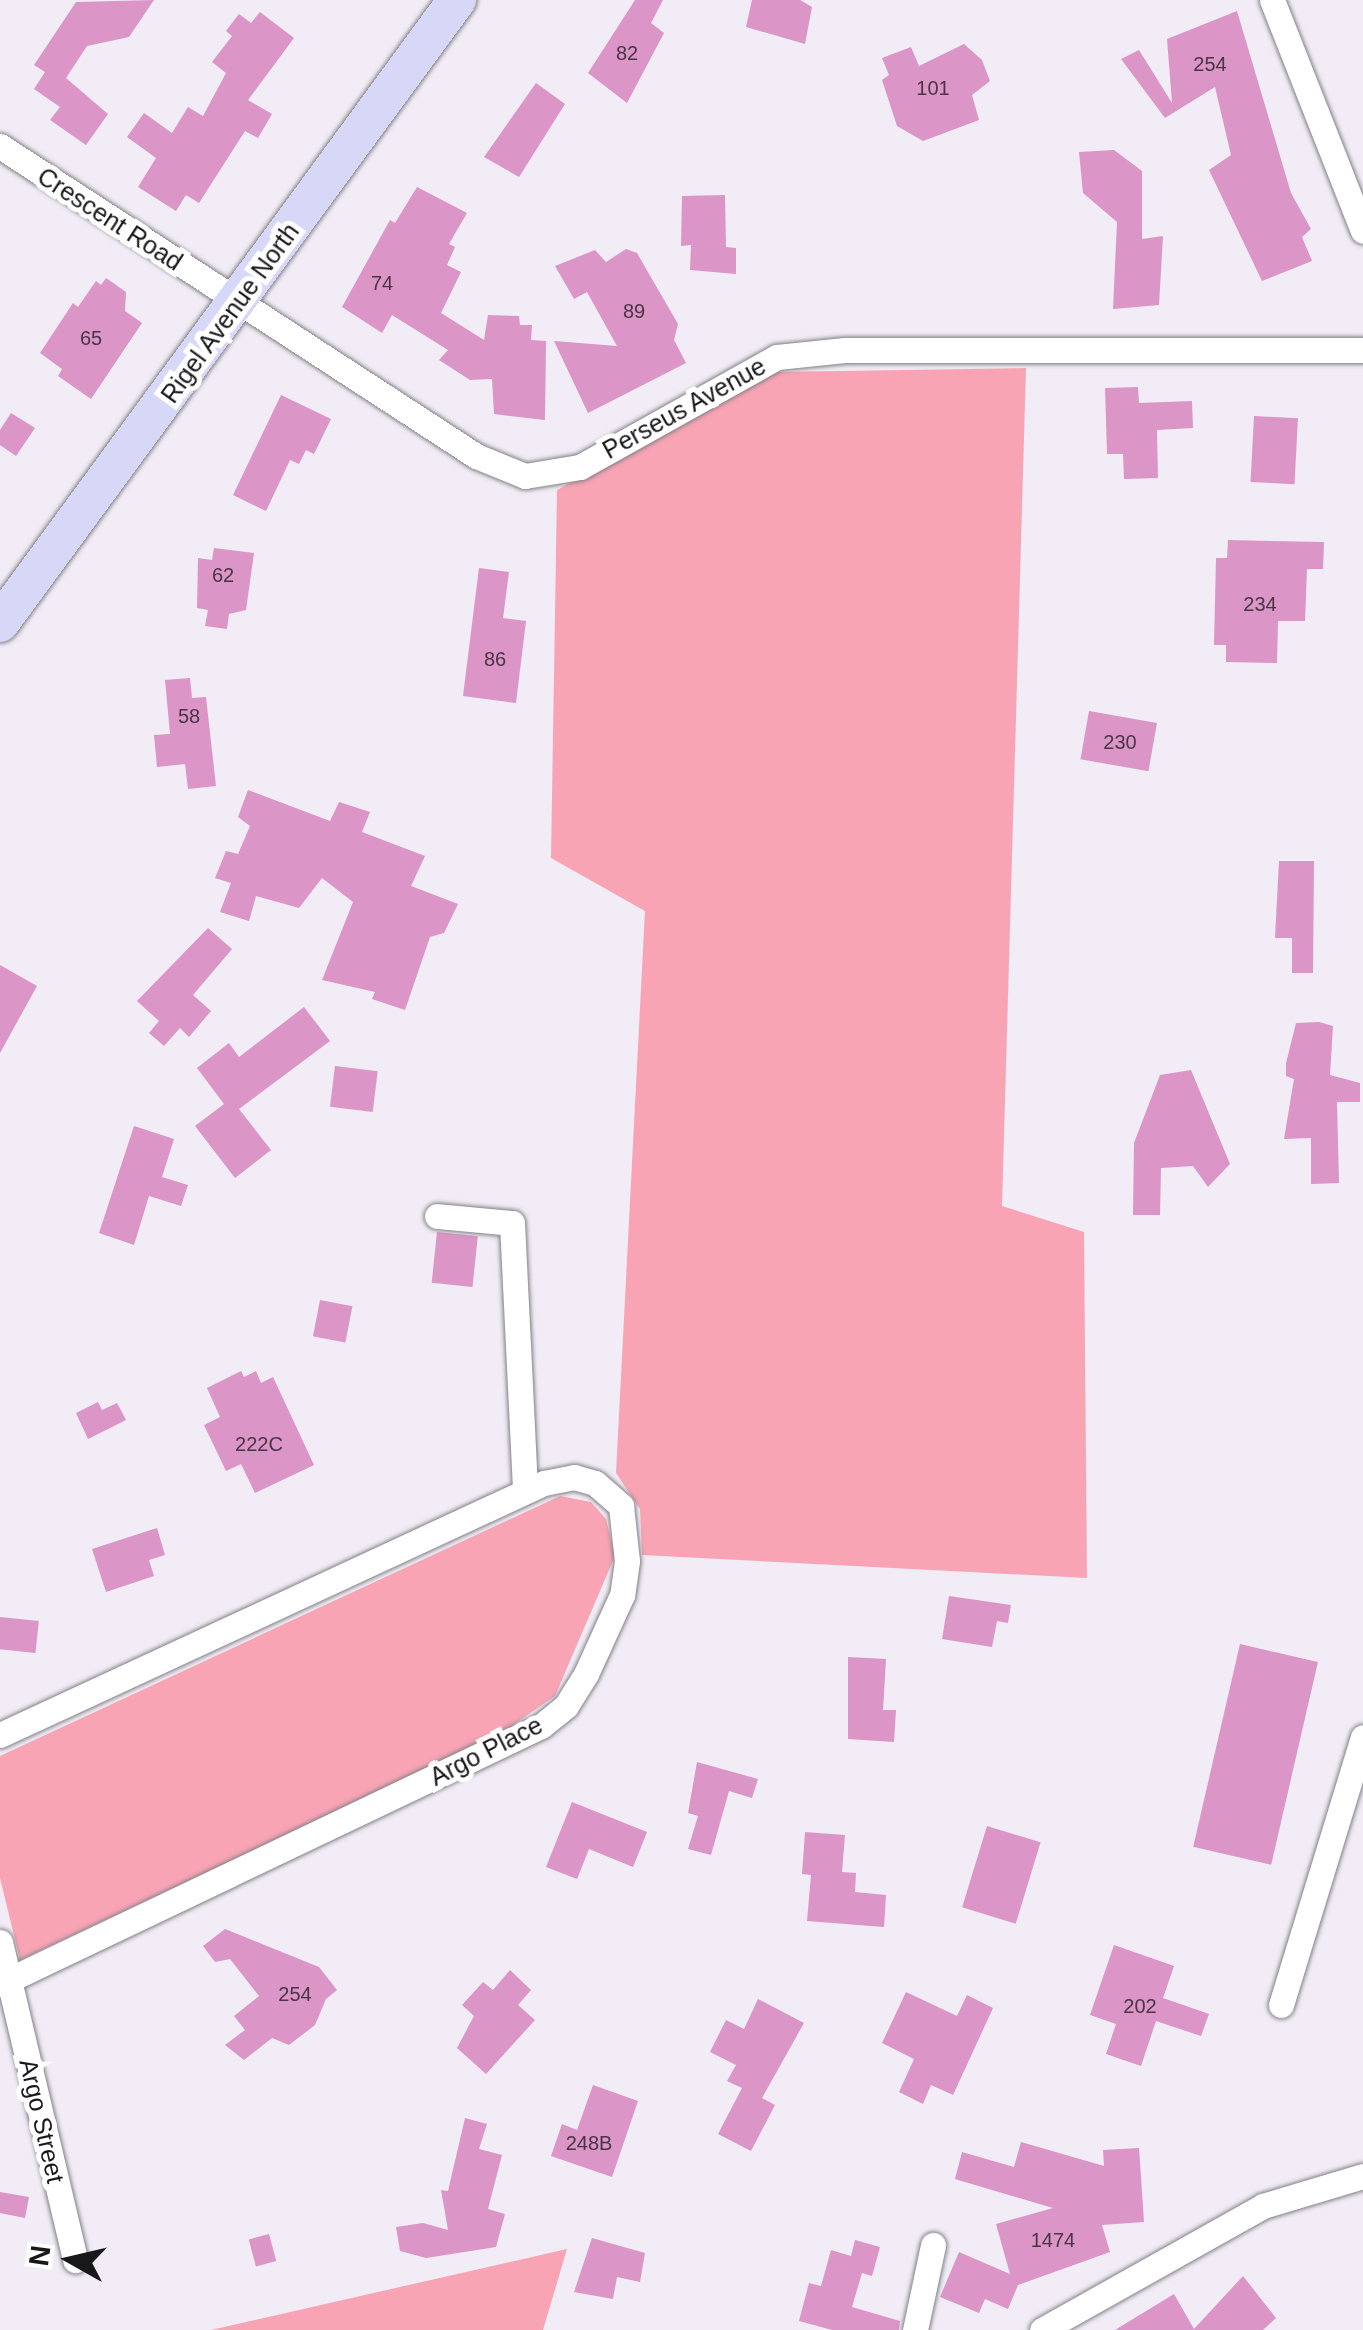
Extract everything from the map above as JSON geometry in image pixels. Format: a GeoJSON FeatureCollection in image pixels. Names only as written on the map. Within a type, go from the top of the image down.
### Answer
{"type":"FeatureCollection","features":[{"type":"Feature","properties":{"kind":"main road","name":"Rigel Avenue North"},"geometry":{"type":"LineString","coordinates":[[0,624],[435,0]]}},
{"type":"Feature","properties":{"kind":"main road","name":"Rigel Avenue North"},"geometry":{"type":"LineString","coordinates":[[0,591],[457,0]]}},
{"type":"Feature","properties":{"kind":"street"},"geometry":{"type":"LineString","coordinates":[[1272,0],[1363,231]]}},
{"type":"Feature","properties":{"kind":"street","name":"Crescent Road"},"geometry":{"type":"LineString","coordinates":[[0,146],[229,297]]}},
{"type":"Feature","properties":{"kind":"street","name":"Perseus Avenue"},"geometry":{"type":"LineString","coordinates":[[229,297],[476,456],[526,476],[580,466],[732,378],[791,354],[1363,350]]}},
{"type":"Feature","properties":{"kind":"street"},"geometry":{"type":"LineString","coordinates":[[438,1216],[512,1224],[524,1492]]}},
{"type":"Feature","properties":{"kind":"street","name":"Argo Place"},"geometry":{"type":"LineString","coordinates":[[0,1736],[524,1492],[574,1477],[595,1483],[621,1506],[626,1525],[622,1595],[566,1706],[506,1745],[5,1984]]}},
{"type":"Feature","properties":{"kind":"street"},"geometry":{"type":"LineString","coordinates":[[1281,2005],[1363,1737]]}},
{"type":"Feature","properties":{"kind":"street"},"geometry":{"type":"LineString","coordinates":[[0,1942],[5,1984]]}},
{"type":"Feature","properties":{"kind":"street","name":"Argo Street"},"geometry":{"type":"LineString","coordinates":[[5,1984],[74,2260]]}},
{"type":"Feature","properties":{"kind":"street"},"geometry":{"type":"LineString","coordinates":[[1042,2330],[1263,2206],[1363,2176]]}},
{"type":"Feature","properties":{"kind":"street"},"geometry":{"type":"LineString","coordinates":[[915,2330],[934,2245]]}},
{"type":"Feature","properties":{"kind":"shaded area"},"geometry":{"type":"Polygon","coordinates":[[[1026,368],[1002,1206],[1084,1232],[1087,1578],[642,1555],[640,1509],[616,1473],[645,911],[551,858],[557,490],[775,372],[1026,368]]]}},
{"type":"Feature","properties":{"kind":"shaded area"},"geometry":{"type":"Polygon","coordinates":[[[560,1496],[591,1502],[606,1519],[615,1556],[555,1696],[494,1738],[20,1960],[0,1878],[0,1756],[560,1496]]]}},
{"type":"Feature","properties":{"kind":"shaded area"},"geometry":{"type":"Polygon","coordinates":[[[567,2249],[543,2330],[211,2330],[567,2249]]]}},
{"type":"Feature","properties":{"kind":"building"},"geometry":{"type":"Polygon","coordinates":[[[154,0],[129,37],[87,46],[66,78],[108,114],[86,145],[50,120],[60,107],[34,89],[45,72],[34,65],[76,2],[154,0]]]}},
{"type":"Feature","properties":{"kind":"building"},"geometry":{"type":"Polygon","coordinates":[[[635,0],[663,0],[651,23],[664,33],[627,103],[588,73],[635,0]]]}},
{"type":"Feature","properties":{"kind":"building"},"geometry":{"type":"Polygon","coordinates":[[[752,0],[800,0],[812,7],[805,44],[746,27],[752,0]]]}},
{"type":"Feature","properties":{"kind":"building"},"geometry":{"type":"Polygon","coordinates":[[[1237,11],[1291,193],[1311,229],[1302,237],[1312,261],[1262,281],[1209,170],[1231,155],[1215,87],[1165,118],[1121,59],[1139,50],[1172,103],[1167,39],[1237,11]]]}},
{"type":"Feature","properties":{"kind":"building"},"geometry":{"type":"Polygon","coordinates":[[[260,12],[294,38],[248,100],[272,114],[258,138],[245,131],[199,203],[186,195],[176,211],[138,187],[156,158],[127,137],[144,113],[172,133],[188,107],[203,116],[226,73],[212,62],[232,36],[226,31],[239,14],[251,23],[260,12]]]}},
{"type":"Feature","properties":{"kind":"building"},"geometry":{"type":"Polygon","coordinates":[[[964,44],[982,60],[990,81],[972,95],[979,120],[923,141],[897,126],[882,80],[889,75],[882,58],[911,47],[919,66],[964,44]]]}},
{"type":"Feature","properties":{"kind":"building"},"geometry":{"type":"Polygon","coordinates":[[[536,83],[565,104],[519,177],[484,157],[536,83]]]}},
{"type":"Feature","properties":{"kind":"building"},"geometry":{"type":"Polygon","coordinates":[[[1114,150],[1142,171],[1142,239],[1163,236],[1159,305],[1113,309],[1117,222],[1083,193],[1079,152],[1114,150]]]}},
{"type":"Feature","properties":{"kind":"building"},"geometry":{"type":"Polygon","coordinates":[[[417,187],[467,213],[449,244],[455,247],[447,265],[461,272],[441,313],[484,340],[488,315],[519,316],[520,325],[532,325],[531,340],[546,341],[545,420],[494,414],[492,379],[470,380],[439,360],[448,350],[392,315],[382,333],[342,307],[390,220],[395,223],[417,187]]]}},
{"type":"Feature","properties":{"kind":"building"},"geometry":{"type":"Polygon","coordinates":[[[725,195],[726,247],[736,248],[736,274],[690,270],[691,245],[681,246],[682,196],[725,195]]]}},
{"type":"Feature","properties":{"kind":"building"},"geometry":{"type":"Polygon","coordinates":[[[626,249],[637,253],[678,324],[674,340],[686,363],[588,413],[554,341],[617,346],[587,292],[574,299],[555,266],[595,250],[606,262],[626,249]]]}},
{"type":"Feature","properties":{"kind":"building"},"geometry":{"type":"Polygon","coordinates":[[[106,278],[126,292],[125,311],[142,323],[91,399],[58,376],[62,369],[40,353],[73,303],[78,307],[96,281],[101,285],[106,278]]]}},
{"type":"Feature","properties":{"kind":"building"},"geometry":{"type":"Polygon","coordinates":[[[1138,387],[1139,403],[1192,401],[1193,428],[1157,430],[1158,478],[1124,479],[1123,454],[1107,454],[1105,388],[1138,387]]]}},
{"type":"Feature","properties":{"kind":"building"},"geometry":{"type":"Polygon","coordinates":[[[281,395],[331,419],[314,454],[306,450],[299,464],[290,460],[266,511],[233,495],[281,395]]]}},
{"type":"Feature","properties":{"kind":"building"},"geometry":{"type":"Polygon","coordinates":[[[11,413],[35,428],[16,456],[0,445],[0,430],[11,413]]]}},
{"type":"Feature","properties":{"kind":"building"},"geometry":{"type":"Polygon","coordinates":[[[1254,416],[1298,418],[1294,484],[1251,482],[1254,416]]]}},
{"type":"Feature","properties":{"kind":"building"},"geometry":{"type":"Polygon","coordinates":[[[1228,540],[1324,542],[1323,569],[1307,569],[1305,621],[1278,621],[1277,663],[1226,662],[1226,645],[1214,645],[1216,558],[1227,558],[1228,540]]]}},
{"type":"Feature","properties":{"kind":"building"},"geometry":{"type":"Polygon","coordinates":[[[214,548],[254,553],[246,610],[229,614],[227,629],[205,626],[208,610],[197,608],[198,558],[212,560],[214,548]]]}},
{"type":"Feature","properties":{"kind":"building"},"geometry":{"type":"Polygon","coordinates":[[[479,568],[509,572],[503,618],[526,621],[516,703],[463,696],[479,568]]]}},
{"type":"Feature","properties":{"kind":"building"},"geometry":{"type":"Polygon","coordinates":[[[190,678],[192,698],[206,697],[216,786],[188,789],[185,764],[157,767],[154,735],[170,734],[165,680],[190,678]]]}},
{"type":"Feature","properties":{"kind":"building"},"geometry":{"type":"Polygon","coordinates":[[[1089,711],[1157,723],[1148,771],[1080,759],[1089,711]]]}},
{"type":"Feature","properties":{"kind":"building"},"geometry":{"type":"Polygon","coordinates":[[[248,790],[330,821],[339,802],[370,812],[362,832],[425,856],[411,886],[458,904],[444,933],[430,937],[405,1010],[372,999],[375,992],[322,980],[353,902],[322,878],[299,908],[256,896],[249,921],[220,912],[231,883],[215,878],[226,851],[238,854],[250,826],[238,817],[248,790]]]}},
{"type":"Feature","properties":{"kind":"building"},"geometry":{"type":"Polygon","coordinates":[[[1279,861],[1314,861],[1313,973],[1292,973],[1292,938],[1275,938],[1279,861]]]}},
{"type":"Feature","properties":{"kind":"building"},"geometry":{"type":"Polygon","coordinates":[[[208,928],[232,949],[193,995],[211,1011],[189,1037],[180,1028],[164,1046],[149,1033],[159,1021],[137,1001],[208,928]]]}},
{"type":"Feature","properties":{"kind":"building"},"geometry":{"type":"Polygon","coordinates":[[[0,965],[37,986],[0,1053],[0,965]]]}},
{"type":"Feature","properties":{"kind":"building"},"geometry":{"type":"Polygon","coordinates":[[[304,1007],[330,1041],[239,1109],[271,1150],[235,1178],[195,1126],[224,1104],[197,1068],[229,1043],[239,1057],[304,1007]]]}},
{"type":"Feature","properties":{"kind":"building"},"geometry":{"type":"Polygon","coordinates":[[[1296,1023],[1333,1026],[1330,1075],[1360,1083],[1360,1102],[1337,1102],[1339,1183],[1311,1184],[1311,1138],[1284,1139],[1294,1079],[1286,1076],[1286,1063],[1296,1023]]]}},
{"type":"Feature","properties":{"kind":"building"},"geometry":{"type":"Polygon","coordinates":[[[335,1066],[378,1071],[373,1112],[330,1107],[335,1066]]]}},
{"type":"Feature","properties":{"kind":"building"},"geometry":{"type":"Polygon","coordinates":[[[1191,1070],[1230,1164],[1208,1187],[1193,1166],[1161,1168],[1160,1215],[1133,1215],[1134,1143],[1160,1075],[1191,1070]]]}},
{"type":"Feature","properties":{"kind":"building"},"geometry":{"type":"Polygon","coordinates":[[[134,1126],[174,1139],[162,1177],[188,1185],[181,1206],[149,1196],[134,1245],[99,1233],[134,1126]]]}},
{"type":"Feature","properties":{"kind":"building"},"geometry":{"type":"Polygon","coordinates":[[[437,1232],[478,1236],[472,1287],[432,1283],[437,1232]]]}},
{"type":"Feature","properties":{"kind":"building"},"geometry":{"type":"Polygon","coordinates":[[[320,1300],[352,1306],[345,1343],[313,1336],[320,1300]]]}},
{"type":"Feature","properties":{"kind":"building"},"geometry":{"type":"Polygon","coordinates":[[[241,1371],[244,1377],[256,1371],[261,1383],[273,1377],[314,1465],[255,1493],[241,1464],[226,1471],[204,1425],[220,1417],[207,1388],[241,1371]]]}},
{"type":"Feature","properties":{"kind":"building"},"geometry":{"type":"Polygon","coordinates":[[[98,1402],[102,1410],[117,1403],[126,1420],[88,1439],[76,1413],[98,1402]]]}},
{"type":"Feature","properties":{"kind":"building"},"geometry":{"type":"Polygon","coordinates":[[[157,1528],[165,1555],[149,1560],[154,1576],[106,1592],[92,1549],[157,1528]]]}},
{"type":"Feature","properties":{"kind":"building"},"geometry":{"type":"Polygon","coordinates":[[[949,1596],[1011,1605],[1008,1623],[997,1621],[992,1647],[942,1639],[949,1596]]]}},
{"type":"Feature","properties":{"kind":"building"},"geometry":{"type":"Polygon","coordinates":[[[0,1617],[39,1621],[35,1653],[0,1649],[0,1617]]]}},
{"type":"Feature","properties":{"kind":"building"},"geometry":{"type":"Polygon","coordinates":[[[1240,1644],[1318,1662],[1271,1865],[1193,1847],[1240,1644]]]}},
{"type":"Feature","properties":{"kind":"building"},"geometry":{"type":"Polygon","coordinates":[[[848,1657],[886,1659],[883,1710],[896,1710],[894,1742],[848,1739],[848,1657]]]}},
{"type":"Feature","properties":{"kind":"building"},"geometry":{"type":"Polygon","coordinates":[[[697,1762],[758,1779],[752,1798],[729,1791],[711,1855],[688,1849],[698,1816],[688,1813],[697,1762]]]}},
{"type":"Feature","properties":{"kind":"building"},"geometry":{"type":"Polygon","coordinates":[[[572,1802],[647,1832],[633,1867],[589,1849],[577,1879],[546,1867],[572,1802]]]}},
{"type":"Feature","properties":{"kind":"building"},"geometry":{"type":"Polygon","coordinates":[[[987,1826],[1041,1842],[1016,1924],[962,1907],[987,1826]]]}},
{"type":"Feature","properties":{"kind":"building"},"geometry":{"type":"Polygon","coordinates":[[[805,1832],[845,1835],[842,1872],[856,1873],[855,1892],[886,1895],[884,1927],[807,1921],[811,1875],[802,1874],[805,1832]]]}},
{"type":"Feature","properties":{"kind":"building"},"geometry":{"type":"Polygon","coordinates":[[[225,1929],[319,1967],[337,1990],[326,1999],[315,2025],[289,2045],[272,2038],[244,2060],[225,2045],[245,2030],[234,2016],[259,1996],[230,1959],[215,1962],[203,1946],[225,1929]]]}},
{"type":"Feature","properties":{"kind":"building"},"geometry":{"type":"Polygon","coordinates":[[[1114,1945],[1174,1966],[1163,1998],[1209,2014],[1201,2036],[1156,2021],[1141,2066],[1106,2054],[1116,2024],[1090,2015],[1114,1945]]]}},
{"type":"Feature","properties":{"kind":"building"},"geometry":{"type":"Polygon","coordinates":[[[510,1970],[531,1990],[518,2005],[535,2020],[486,2074],[457,2048],[474,2016],[462,2005],[483,1982],[493,1990],[510,1970]]]}},
{"type":"Feature","properties":{"kind":"building"},"geometry":{"type":"Polygon","coordinates":[[[906,1992],[957,2016],[967,1995],[993,2008],[953,2095],[931,2085],[923,2104],[899,2092],[914,2059],[882,2043],[906,1992]]]}},
{"type":"Feature","properties":{"kind":"building"},"geometry":{"type":"Polygon","coordinates":[[[758,1999],[804,2023],[762,2098],[775,2105],[751,2151],[718,2134],[742,2088],[727,2081],[736,2065],[710,2052],[726,2020],[744,2029],[758,1999]]]}},
{"type":"Feature","properties":{"kind":"building"},"geometry":{"type":"Polygon","coordinates":[[[593,2085],[638,2101],[612,2177],[551,2156],[562,2124],[577,2130],[593,2085]]]}},
{"type":"Feature","properties":{"kind":"building"},"geometry":{"type":"Polygon","coordinates":[[[465,2118],[487,2124],[479,2149],[502,2155],[488,2209],[505,2214],[496,2247],[426,2258],[400,2251],[396,2227],[423,2223],[448,2230],[441,2190],[448,2191],[465,2118]]]}},
{"type":"Feature","properties":{"kind":"building"},"geometry":{"type":"Polygon","coordinates":[[[1021,2142],[1104,2166],[1103,2150],[1139,2148],[1144,2222],[1102,2225],[1110,2252],[1018,2285],[1008,2309],[985,2299],[979,2313],[940,2297],[959,2252],[1010,2274],[996,2224],[1053,2208],[955,2179],[962,2152],[1014,2167],[1021,2142]]]}},
{"type":"Feature","properties":{"kind":"building"},"geometry":{"type":"Polygon","coordinates":[[[0,2192],[29,2197],[25,2218],[0,2213],[0,2192]]]}},
{"type":"Feature","properties":{"kind":"building"},"geometry":{"type":"Polygon","coordinates":[[[269,2234],[276,2261],[256,2266],[249,2239],[269,2234]]]}},
{"type":"Feature","properties":{"kind":"building"},"geometry":{"type":"Polygon","coordinates":[[[592,2238],[645,2253],[640,2282],[617,2277],[613,2299],[574,2292],[592,2238]]]}},
{"type":"Feature","properties":{"kind":"building"},"geometry":{"type":"Polygon","coordinates":[[[855,2240],[880,2247],[872,2276],[862,2273],[852,2307],[900,2321],[899,2330],[832,2330],[799,2321],[809,2283],[821,2286],[831,2250],[851,2256],[855,2240]]]}},
{"type":"Feature","properties":{"kind":"building"},"geometry":{"type":"Polygon","coordinates":[[[1243,2276],[1276,2318],[1263,2330],[1115,2330],[1174,2294],[1194,2329],[1243,2276]]]}}]}
